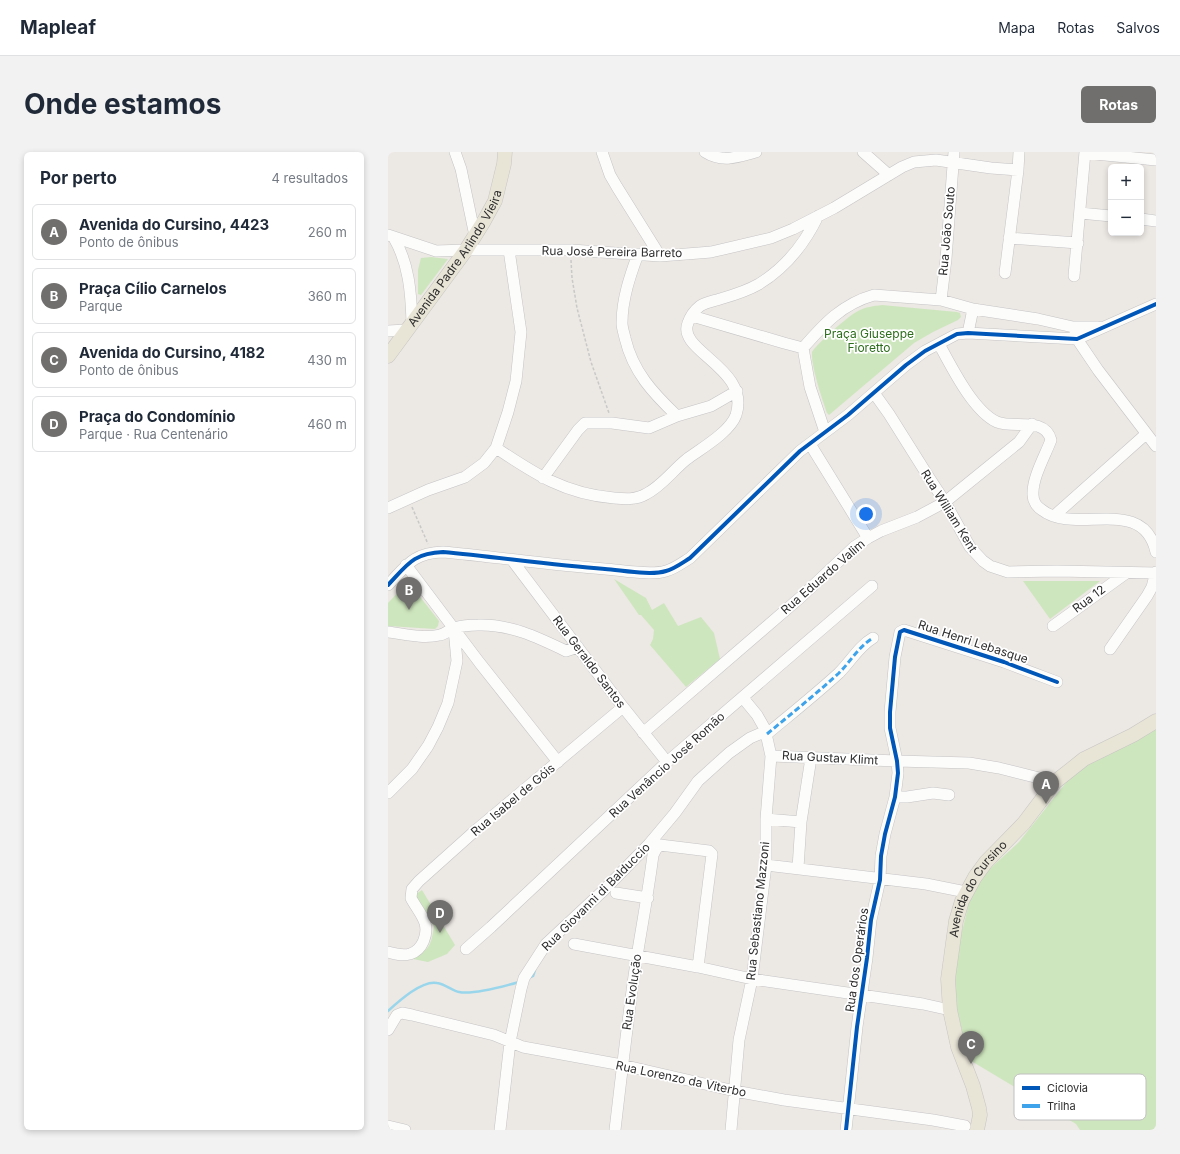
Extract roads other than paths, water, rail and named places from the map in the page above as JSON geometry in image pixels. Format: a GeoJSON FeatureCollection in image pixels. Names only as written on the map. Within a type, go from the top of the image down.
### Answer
{"type":"FeatureCollection","features":[{"type":"Feature","properties":{"kind":"main road","name":"Avenida Padre Arlindo Vieira"},"geometry":{"type":"LineString","coordinates":[[388,356],[475,236],[495,201],[504,164],[505,152]]}},
{"type":"Feature","properties":{"kind":"main road","name":"Avenida do Cursino"},"geometry":{"type":"LineString","coordinates":[[971,1128],[980,1115],[979,1108],[958,1047],[950,1010],[948,980],[956,921],[966,892],[986,862],[1024,824],[1055,782],[1084,758],[1133,735],[1156,721]]}},
{"type":"Feature","properties":{"kind":"street"},"geometry":{"type":"LineString","coordinates":[[455,152],[461,169],[475,236]]}},
{"type":"Feature","properties":{"kind":"street"},"geometry":{"type":"LineString","coordinates":[[602,152],[616,187],[660,256]]}},
{"type":"Feature","properties":{"kind":"street"},"geometry":{"type":"LineString","coordinates":[[705,152],[718,158],[726,159],[756,152]]}},
{"type":"Feature","properties":{"kind":"street"},"geometry":{"type":"LineString","coordinates":[[863,152],[889,175]]}},
{"type":"Feature","properties":{"kind":"street"},"geometry":{"type":"LineString","coordinates":[[1005,273],[1019,152]]}},
{"type":"Feature","properties":{"kind":"street"},"geometry":{"type":"LineString","coordinates":[[1074,276],[1085,153],[1156,160]]}},
{"type":"Feature","properties":{"kind":"street","name":"Rua José Pereira Barreto"},"geometry":{"type":"LineString","coordinates":[[391,236],[436,251],[571,250],[660,256],[711,252],[771,238],[793,229],[855,196],[902,167],[914,162],[954,157],[1018,170]]}},
{"type":"Feature","properties":{"kind":"street","name":"Rua João Souto"},"geometry":{"type":"LineString","coordinates":[[941,300],[946,259],[954,157]]}},
{"type":"Feature","properties":{"kind":"street"},"geometry":{"type":"LineString","coordinates":[[1080,214],[1108,216]]}},
{"type":"Feature","properties":{"kind":"street"},"geometry":{"type":"LineString","coordinates":[[496,448],[543,478],[563,487],[598,497],[623,499],[640,497],[648,494],[685,460],[716,438],[732,423],[737,409],[737,392],[731,379],[696,347],[688,336],[688,323],[692,316],[700,306],[707,302],[750,289],[772,274],[804,242],[818,216]]}},
{"type":"Feature","properties":{"kind":"street"},"geometry":{"type":"LineString","coordinates":[[1144,219],[1156,221]]}},
{"type":"Feature","properties":{"kind":"street"},"geometry":{"type":"LineString","coordinates":[[388,331],[409,326],[409,276],[400,249],[391,236]]}},
{"type":"Feature","properties":{"kind":"street"},"geometry":{"type":"LineString","coordinates":[[1009,238],[1078,243]]}},
{"type":"Feature","properties":{"kind":"street"},"geometry":{"type":"LineString","coordinates":[[388,508],[408,498],[465,477],[484,463],[496,448],[508,412],[516,381],[521,332],[510,250]]}},
{"type":"Feature","properties":{"kind":"street"},"geometry":{"type":"LineString","coordinates":[[638,254],[624,301],[622,324],[626,343],[637,371],[651,389],[677,416]]}},
{"type":"Feature","properties":{"kind":"street"},"geometry":{"type":"LineString","coordinates":[[803,348],[828,320],[850,304],[874,295],[941,300],[972,308],[1038,319],[1074,327],[1102,327]]}},
{"type":"Feature","properties":{"kind":"street"},"geometry":{"type":"LineString","coordinates":[[388,585],[411,561],[421,555],[432,552],[632,572],[665,572],[690,558],[784,466],[925,351],[957,334],[968,333],[1077,339],[1156,304]]}},
{"type":"Feature","properties":{"kind":"street"},"geometry":{"type":"LineString","coordinates":[[968,333],[972,308]]}},
{"type":"Feature","properties":{"kind":"street"},"geometry":{"type":"LineString","coordinates":[[692,316],[803,348]]}},
{"type":"Feature","properties":{"kind":"street"},"geometry":{"type":"LineString","coordinates":[[1074,327],[1077,339],[1098,370],[1156,446]]}},
{"type":"Feature","properties":{"kind":"street"},"geometry":{"type":"LineString","coordinates":[[939,344],[951,365],[983,412],[998,422],[1009,425],[1032,424],[1040,427],[1048,433],[1051,440],[1035,482],[1033,496],[1038,507],[1054,516],[1067,519],[1120,520],[1135,523],[1147,532],[1154,542],[1156,552]]}},
{"type":"Feature","properties":{"kind":"street"},"geometry":{"type":"LineString","coordinates":[[803,348],[810,387],[825,432]]}},
{"type":"Feature","properties":{"kind":"street"},"geometry":{"type":"LineString","coordinates":[[543,478],[582,426],[589,422],[612,423],[649,428],[677,416],[711,406],[737,392]]}},
{"type":"Feature","properties":{"kind":"street","name":"Rua William Kent"},"geometry":{"type":"LineString","coordinates":[[874,393],[945,502],[975,553],[983,562],[996,569],[1008,572],[1057,571],[1125,574],[1156,573]]}},
{"type":"Feature","properties":{"kind":"street","name":"Rua Eduardo Valim"},"geometry":{"type":"LineString","coordinates":[[643,733],[802,596],[854,547],[881,531],[917,517],[945,502],[1015,445],[1025,435],[1032,424]]}},
{"type":"Feature","properties":{"kind":"street"},"geometry":{"type":"LineString","coordinates":[[1054,516],[1146,434]]}},
{"type":"Feature","properties":{"kind":"street"},"geometry":{"type":"LineString","coordinates":[[810,444],[868,538]]}},
{"type":"Feature","properties":{"kind":"street","name":"Rua Geraldo Santos"},"geometry":{"type":"LineString","coordinates":[[512,560],[643,733],[667,762]]}},
{"type":"Feature","properties":{"kind":"street"},"geometry":{"type":"LineString","coordinates":[[406,565],[479,662],[558,762]]}},
{"type":"Feature","properties":{"kind":"street"},"geometry":{"type":"LineString","coordinates":[[1110,649],[1147,596],[1152,587],[1156,573]]}},
{"type":"Feature","properties":{"kind":"street","name":"Rua 12"},"geometry":{"type":"LineString","coordinates":[[1053,626],[1125,574]]}},
{"type":"Feature","properties":{"kind":"street","name":"Rua Venâncio José Romão"},"geometry":{"type":"LineString","coordinates":[[466,949],[492,927],[667,762],[872,586]]}},
{"type":"Feature","properties":{"kind":"street"},"geometry":{"type":"LineString","coordinates":[[388,632],[434,636],[454,628],[477,624],[500,626],[525,633],[566,651],[578,647]]}},
{"type":"Feature","properties":{"kind":"street"},"geometry":{"type":"LineString","coordinates":[[388,793],[412,769],[428,746],[448,704],[457,661],[454,628]]}},
{"type":"Feature","properties":{"kind":"street","name":"Rua Henri Lebasque"},"geometry":{"type":"LineString","coordinates":[[904,630],[1004,662],[1057,682]]}},
{"type":"Feature","properties":{"kind":"street","name":"Rua dos Operários"},"geometry":{"type":"LineString","coordinates":[[846,1130],[856,1027],[862,995],[871,920],[880,880],[885,834],[895,797],[898,773],[890,728],[890,712],[895,657],[900,632],[904,630]]}},
{"type":"Feature","properties":{"kind":"street","name":"Rua Giovanni di Balduccio"},"geometry":{"type":"LineString","coordinates":[[500,1130],[510,1042],[524,978],[546,944],[604,890],[653,849],[675,813],[698,781],[729,753],[750,738],[766,733],[829,682],[867,642],[873,638]]}},
{"type":"Feature","properties":{"kind":"street","name":"Rua Sebastiano Mazzoni"},"geometry":{"type":"LineString","coordinates":[[731,1130],[739,1040],[752,979],[766,865],[766,819],[771,756],[766,733],[757,715],[743,698]]}},
{"type":"Feature","properties":{"kind":"street","name":"Rua Isabel de Góis"},"geometry":{"type":"LineString","coordinates":[[388,952],[399,955],[415,952],[424,940],[426,933],[425,923],[422,915],[410,898],[412,889],[476,830],[623,706]]}},
{"type":"Feature","properties":{"kind":"street","name":"Rua Gustav Klimt"},"geometry":{"type":"LineString","coordinates":[[771,756],[969,763],[999,768],[1055,782]]}},
{"type":"Feature","properties":{"kind":"street"},"geometry":{"type":"LineString","coordinates":[[798,868],[801,822],[811,758]]}},
{"type":"Feature","properties":{"kind":"street"},"geometry":{"type":"LineString","coordinates":[[895,797],[907,797],[933,793],[949,795]]}},
{"type":"Feature","properties":{"kind":"street"},"geometry":{"type":"LineString","coordinates":[[766,819],[801,822]]}},
{"type":"Feature","properties":{"kind":"street"},"geometry":{"type":"LineString","coordinates":[[653,849],[662,845],[711,853],[712,859],[698,967]]}},
{"type":"Feature","properties":{"kind":"street","name":"Rua Evolução"},"geometry":{"type":"LineString","coordinates":[[615,1130],[622,1065],[637,957],[648,898],[653,849]]}},
{"type":"Feature","properties":{"kind":"street"},"geometry":{"type":"LineString","coordinates":[[766,865],[798,868],[880,880],[926,884],[966,892]]}},
{"type":"Feature","properties":{"kind":"street"},"geometry":{"type":"LineString","coordinates":[[616,892],[648,898]]}},
{"type":"Feature","properties":{"kind":"street"},"geometry":{"type":"LineString","coordinates":[[574,944],[637,957],[698,967],[752,979],[923,1004],[950,1010]]}},
{"type":"Feature","properties":{"kind":"street","name":"Rua Lorenzo da Viterbo"},"geometry":{"type":"LineString","coordinates":[[388,1030],[394,1018],[397,1015],[402,1014],[494,1035],[530,1048],[622,1065],[735,1091],[784,1100],[934,1120],[971,1128]]}},
{"type":"Feature","properties":{"kind":"street"},"geometry":{"type":"LineString","coordinates":[[388,1126],[405,1130]]}},
{"type":"Feature","properties":{"kind":"waterway"},"geometry":{"type":"LineString","coordinates":[[529,978],[533,976],[535,970]]}},
{"type":"Feature","properties":{"kind":"waterway"},"geometry":{"type":"LineString","coordinates":[[388,1011],[411,992],[431,983],[437,983],[465,993],[489,990],[519,982]]}},
{"type":"Feature","properties":{"kind":"place","name":"Praça Cílio Carnelos"},"geometry":{"type":"Point","coordinates":[409,610]}},
{"type":"Feature","properties":{"kind":"place","name":"Avenida do Cursino, 4423"},"geometry":{"type":"Point","coordinates":[1046,804]}},
{"type":"Feature","properties":{"kind":"place","name":"Praça do Condomínio"},"geometry":{"type":"Point","coordinates":[440,933]}},
{"type":"Feature","properties":{"kind":"place","name":"Avenida do Cursino, 4182"},"geometry":{"type":"Point","coordinates":[971,1064]}},
{"type":"Feature","properties":{"kind":"park label","name":"Praça Giuseppe Fioretto"},"geometry":{"type":"Point","coordinates":[869,341]}}]}
